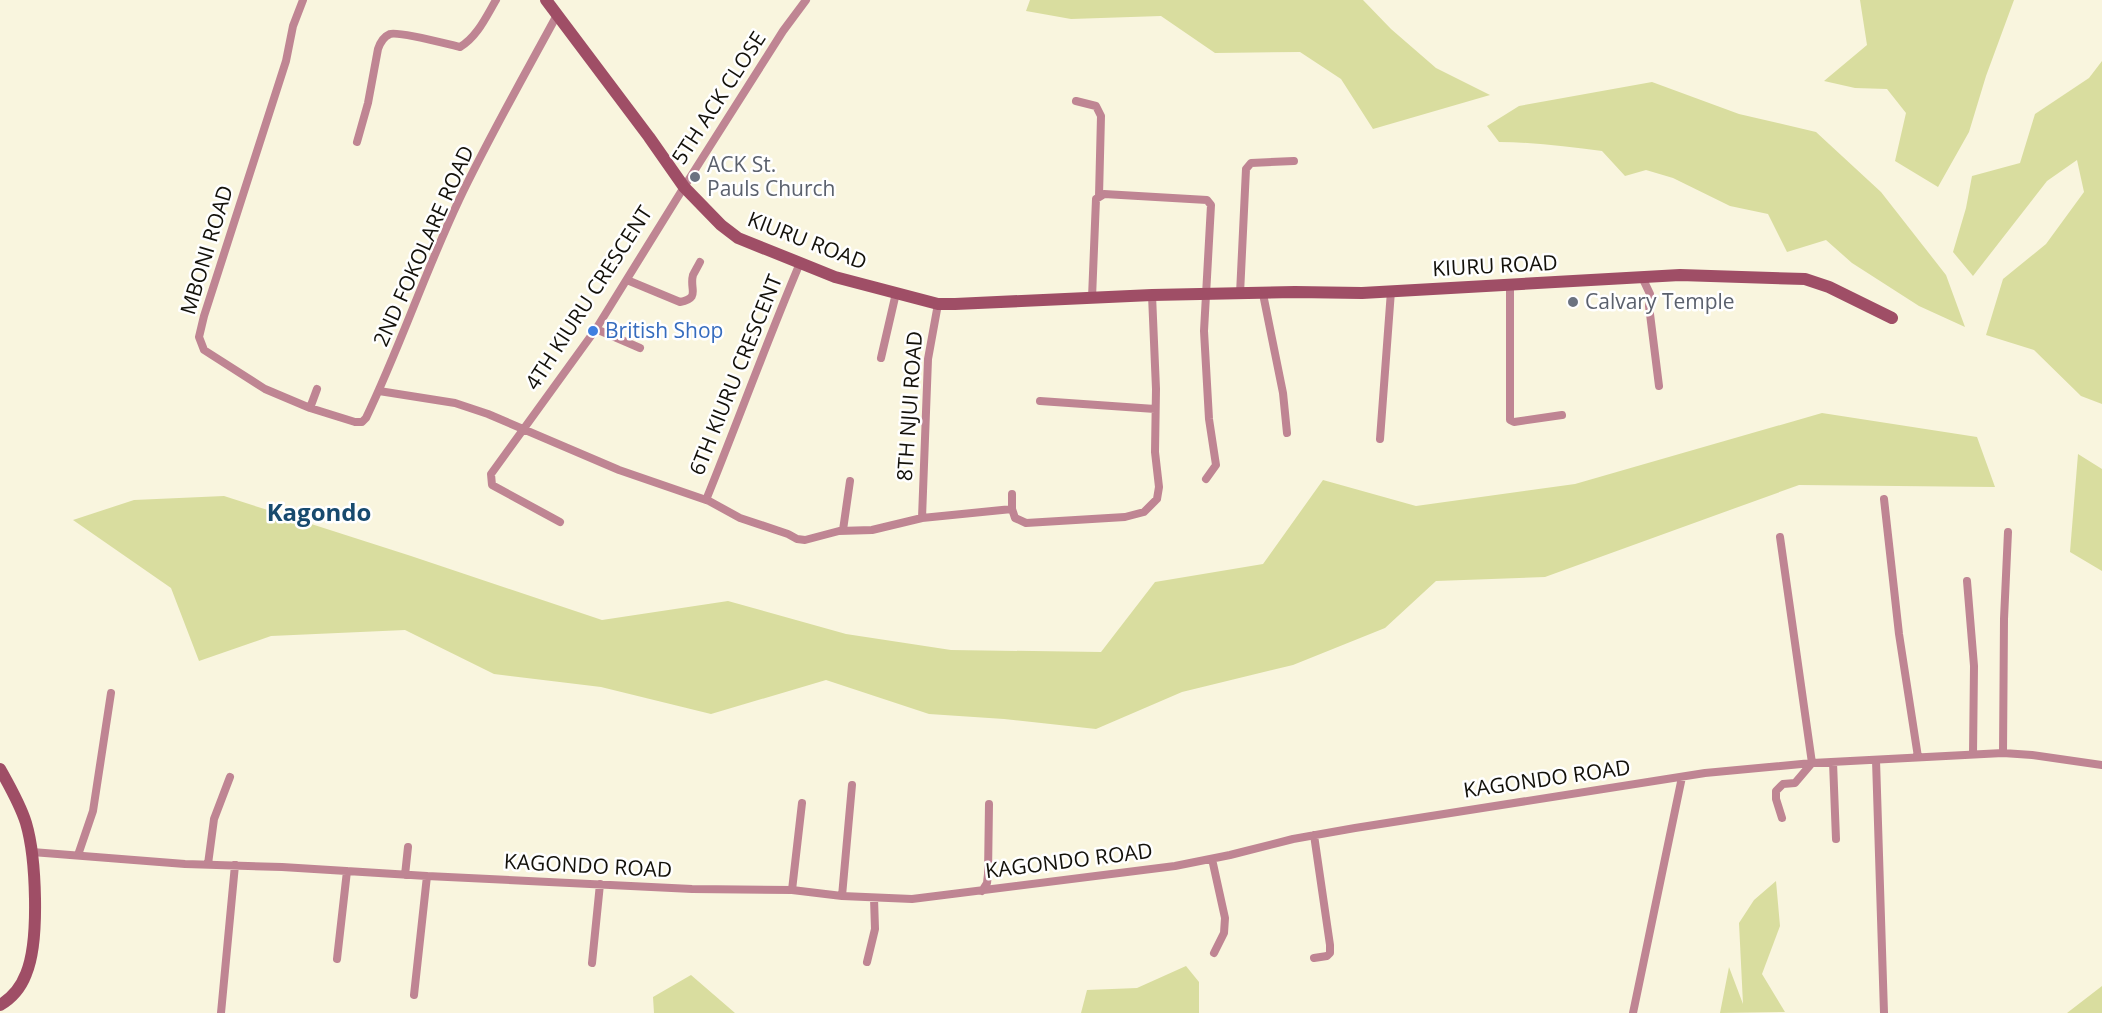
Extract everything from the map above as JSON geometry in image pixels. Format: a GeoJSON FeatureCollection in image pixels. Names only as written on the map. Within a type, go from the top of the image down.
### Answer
{"type":"FeatureCollection","features":[{"type":"Feature","properties":{"kind":"street","name":"MBONI ROAD"},"geometry":{"type":"LineString","coordinates":[[303,0],[292,26],[286,61],[199,337],[204,350],[265,389],[310,408],[355,422]]}},
{"type":"Feature","properties":{"kind":"street"},"geometry":{"type":"LineString","coordinates":[[357,142],[381,40],[390,34],[402,34],[460,47],[469,42],[496,0]]}},
{"type":"Feature","properties":{"kind":"street","name":"KIURU ROAD"},"geometry":{"type":"LineString","coordinates":[[546,0],[684,186],[721,225],[738,238],[835,277],[938,304],[1152,295],[1362,293],[1680,275],[1805,279],[1828,287],[1892,318]]}},
{"type":"Feature","properties":{"kind":"street","name":"5TH ACK CLOSE"},"geometry":{"type":"LineString","coordinates":[[684,186],[783,31],[806,0]]}},
{"type":"Feature","properties":{"kind":"street","name":"2ND FOKOLARE ROAD"},"geometry":{"type":"LineString","coordinates":[[355,422],[362,422],[366,418],[379,392],[459,200],[557,15]]}},
{"type":"Feature","properties":{"kind":"street"},"geometry":{"type":"LineString","coordinates":[[1076,101],[1096,106],[1101,116],[1100,196]]}},
{"type":"Feature","properties":{"kind":"street"},"geometry":{"type":"LineString","coordinates":[[1240,294],[1246,169],[1251,163],[1294,161]]}},
{"type":"Feature","properties":{"kind":"street","name":"4TH KIURU CRESCENT"},"geometry":{"type":"LineString","coordinates":[[560,522],[492,485],[491,474],[596,329],[684,186]]}},
{"type":"Feature","properties":{"kind":"street"},"geometry":{"type":"LineString","coordinates":[[1092,298],[1096,199],[1104,194],[1207,200],[1211,205],[1204,331],[1209,419],[1216,465],[1206,479]]}},
{"type":"Feature","properties":{"kind":"street"},"geometry":{"type":"LineString","coordinates":[[627,280],[680,302],[686,301],[693,294],[692,278],[700,262]]}},
{"type":"Feature","properties":{"kind":"street","name":"6TH KIURU CRESCENT"},"geometry":{"type":"LineString","coordinates":[[706,500],[752,386],[768,337],[800,263]]}},
{"type":"Feature","properties":{"kind":"street"},"geometry":{"type":"LineString","coordinates":[[1642,277],[1650,294],[1649,306],[1659,386]]}},
{"type":"Feature","properties":{"kind":"street"},"geometry":{"type":"LineString","coordinates":[[1510,285],[1510,420],[1514,422],[1562,415]]}},
{"type":"Feature","properties":{"kind":"street"},"geometry":{"type":"LineString","coordinates":[[1380,439],[1391,291]]}},
{"type":"Feature","properties":{"kind":"street"},"geometry":{"type":"LineString","coordinates":[[881,358],[896,293]]}},
{"type":"Feature","properties":{"kind":"street"},"geometry":{"type":"LineString","coordinates":[[1263,294],[1283,393],[1287,433]]}},
{"type":"Feature","properties":{"kind":"street"},"geometry":{"type":"LineString","coordinates":[[1012,494],[1012,509],[1015,518],[1026,523],[1125,517],[1139,514],[1151,506],[1156,499],[1159,487],[1155,452],[1156,389],[1152,295]]}},
{"type":"Feature","properties":{"kind":"street","name":"8TH NJUI ROAD"},"geometry":{"type":"LineString","coordinates":[[922,515],[928,359],[938,304]]}},
{"type":"Feature","properties":{"kind":"street"},"geometry":{"type":"LineString","coordinates":[[596,329],[640,348]]}},
{"type":"Feature","properties":{"kind":"street"},"geometry":{"type":"LineString","coordinates":[[310,408],[317,389]]}},
{"type":"Feature","properties":{"kind":"street"},"geometry":{"type":"LineString","coordinates":[[379,392],[455,403],[524,428],[619,470],[706,500],[740,518],[788,534],[796,539],[805,540],[843,530],[872,530],[922,515],[1012,509]]}},
{"type":"Feature","properties":{"kind":"street"},"geometry":{"type":"LineString","coordinates":[[1040,401],[1155,409]]}},
{"type":"Feature","properties":{"kind":"street"},"geometry":{"type":"LineString","coordinates":[[843,530],[850,481]]}},
{"type":"Feature","properties":{"kind":"street"},"geometry":{"type":"LineString","coordinates":[[1884,499],[1899,634],[1918,757]]}},
{"type":"Feature","properties":{"kind":"street"},"geometry":{"type":"LineString","coordinates":[[2004,753],[2004,619],[2008,532]]}},
{"type":"Feature","properties":{"kind":"street"},"geometry":{"type":"LineString","coordinates":[[1780,537],[1812,763],[1795,783],[1783,784],[1776,791],[1782,818]]}},
{"type":"Feature","properties":{"kind":"street"},"geometry":{"type":"LineString","coordinates":[[1967,581],[1974,666],[1973,754]]}},
{"type":"Feature","properties":{"kind":"street"},"geometry":{"type":"LineString","coordinates":[[78,855],[93,812],[111,693]]}},
{"type":"Feature","properties":{"kind":"street","name":"KAGONDO ROAD"},"geometry":{"type":"LineString","coordinates":[[32,852],[405,875],[692,889],[792,890],[842,896],[912,899],[1175,866],[1314,835],[1439,813],[1682,777],[1812,763],[2004,753],[2102,765]]}},
{"type":"Feature","properties":{"kind":"street"},"geometry":{"type":"LineString","coordinates":[[1876,760],[1884,1013]]}},
{"type":"Feature","properties":{"kind":"street"},"geometry":{"type":"LineString","coordinates":[[1833,762],[1836,838]]}},
{"type":"Feature","properties":{"kind":"street"},"geometry":{"type":"LineString","coordinates":[[0,769],[19,803],[26,825],[35,883],[30,963],[19,988],[0,1005]]}},
{"type":"Feature","properties":{"kind":"street"},"geometry":{"type":"LineString","coordinates":[[208,864],[214,819],[230,777]]}},
{"type":"Feature","properties":{"kind":"street"},"geometry":{"type":"LineString","coordinates":[[1633,1013],[1682,777]]}},
{"type":"Feature","properties":{"kind":"street"},"geometry":{"type":"LineString","coordinates":[[842,896],[852,785]]}},
{"type":"Feature","properties":{"kind":"street"},"geometry":{"type":"LineString","coordinates":[[792,890],[802,803]]}},
{"type":"Feature","properties":{"kind":"street"},"geometry":{"type":"LineString","coordinates":[[982,891],[987,883],[988,874],[989,804]]}},
{"type":"Feature","properties":{"kind":"street"},"geometry":{"type":"LineString","coordinates":[[1314,835],[1330,945],[1330,953],[1327,956],[1314,958]]}},
{"type":"Feature","properties":{"kind":"street"},"geometry":{"type":"LineString","coordinates":[[405,875],[408,847]]}},
{"type":"Feature","properties":{"kind":"street"},"geometry":{"type":"LineString","coordinates":[[1212,859],[1225,918],[1224,933],[1214,953]]}},
{"type":"Feature","properties":{"kind":"street"},"geometry":{"type":"LineString","coordinates":[[220,1013],[235,865]]}},
{"type":"Feature","properties":{"kind":"street"},"geometry":{"type":"LineString","coordinates":[[338,959],[347,871]]}},
{"type":"Feature","properties":{"kind":"street"},"geometry":{"type":"LineString","coordinates":[[414,995],[427,876]]}},
{"type":"Feature","properties":{"kind":"street"},"geometry":{"type":"LineString","coordinates":[[592,963],[600,885]]}},
{"type":"Feature","properties":{"kind":"street"},"geometry":{"type":"LineString","coordinates":[[867,962],[875,928],[874,898]]}},
{"type":"Feature","properties":{"kind":"green space"},"geometry":{"type":"Polygon","coordinates":[[[1030,0],[1363,0],[1391,29],[1436,68],[1490,95],[1373,129],[1341,79],[1300,52],[1215,53],[1161,16],[1071,19],[1026,11],[1030,0]]]}},
{"type":"Feature","properties":{"kind":"green space"},"geometry":{"type":"Polygon","coordinates":[[[1860,0],[2014,0],[1986,76],[1969,132],[1938,187],[1895,161],[1906,113],[1887,89],[1855,88],[1824,81],[1867,45],[1860,0]]]}},
{"type":"Feature","properties":{"kind":"green space"},"geometry":{"type":"Polygon","coordinates":[[[2102,61],[2102,404],[2081,396],[2034,350],[1986,335],[2003,279],[2046,244],[2084,192],[2077,160],[2047,181],[1973,276],[1953,252],[1966,208],[1972,176],[2020,163],[2035,114],[2089,78],[2102,61]]]}},
{"type":"Feature","properties":{"kind":"green space"},"geometry":{"type":"Polygon","coordinates":[[[1652,82],[1739,114],[1816,132],[1881,192],[1946,275],[1965,327],[1919,306],[1852,263],[1826,240],[1787,252],[1768,214],[1730,206],[1673,178],[1646,170],[1625,176],[1602,151],[1499,142],[1487,126],[1519,106],[1652,82]]]}},
{"type":"Feature","properties":{"kind":"green space"},"geometry":{"type":"Polygon","coordinates":[[[1822,413],[1977,437],[1995,487],[1799,485],[1545,577],[1436,581],[1385,628],[1293,665],[1182,692],[1096,729],[929,714],[826,680],[711,714],[601,687],[494,674],[405,630],[271,636],[199,661],[171,588],[73,520],[134,500],[224,496],[602,620],[728,601],[846,634],[951,650],[1101,652],[1155,582],[1263,564],[1323,480],[1416,506],[1575,484],[1822,413]]]}},
{"type":"Feature","properties":{"kind":"green space"},"geometry":{"type":"Polygon","coordinates":[[[2078,454],[2102,469],[2102,571],[2070,552],[2078,454]]]}},
{"type":"Feature","properties":{"kind":"green space"},"geometry":{"type":"Polygon","coordinates":[[[1776,881],[1780,926],[1762,974],[1785,1012],[1720,1013],[1729,967],[1743,1004],[1739,923],[1754,900],[1776,881]]]}},
{"type":"Feature","properties":{"kind":"green space"},"geometry":{"type":"Polygon","coordinates":[[[1186,966],[1199,982],[1199,1013],[1081,1013],[1087,990],[1137,988],[1186,966]]]}},
{"type":"Feature","properties":{"kind":"green space"},"geometry":{"type":"Polygon","coordinates":[[[691,975],[735,1013],[654,1013],[653,997],[691,975]]]}},
{"type":"Feature","properties":{"kind":"green space"},"geometry":{"type":"Polygon","coordinates":[[[2102,986],[2102,1013],[2067,1013],[2102,986]]]}},
{"type":"Feature","properties":{"kind":"place","name":"ACK St. Pauls Church"},"geometry":{"type":"Point","coordinates":[695,177]}},
{"type":"Feature","properties":{"kind":"place","name":"Calvary Temple"},"geometry":{"type":"Point","coordinates":[1573,302]}},
{"type":"Feature","properties":{"kind":"place","name":"British Shop"},"geometry":{"type":"Point","coordinates":[593,331]}},
{"type":"Feature","properties":{"kind":"district","name":"Kagondo"},"geometry":{"type":"Point","coordinates":[319,513]}}]}
